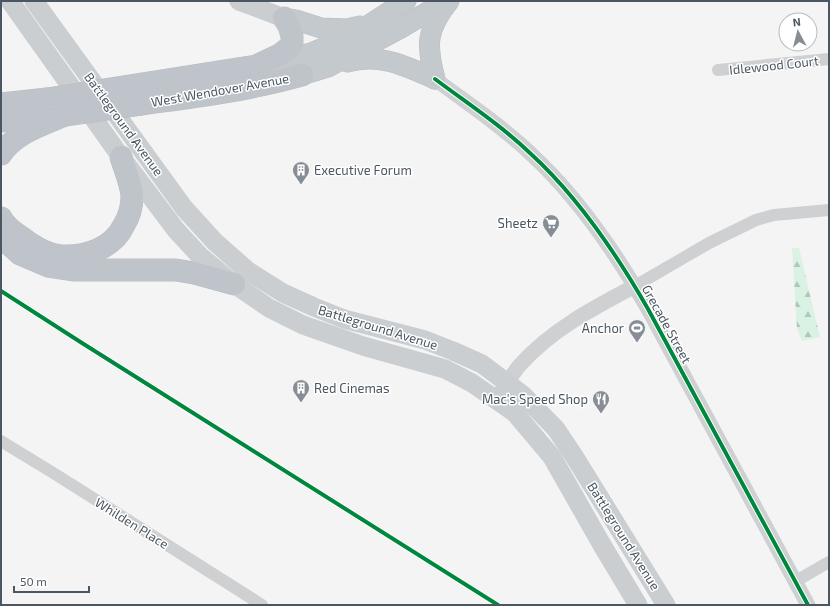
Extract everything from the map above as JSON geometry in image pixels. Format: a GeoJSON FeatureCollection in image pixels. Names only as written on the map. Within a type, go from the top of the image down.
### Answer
{"type":"FeatureCollection","features":[{"type":"Feature","properties":{"kind":"highway","name":"West Wendover Avenue"},"geometry":{"type":"LineString","coordinates":[[1,104],[47,99],[287,60],[324,48],[350,37],[374,23],[406,1]]}},
{"type":"Feature","properties":{"kind":"highway","name":"West Wendover Avenue"},"geometry":{"type":"LineString","coordinates":[[1,121],[65,115],[276,83],[328,67],[401,28],[446,1]]}},
{"type":"Feature","properties":{"kind":"highway"},"geometry":{"type":"LineString","coordinates":[[435,79],[430,61],[430,33],[439,14],[449,1]]}},
{"type":"Feature","properties":{"kind":"highway"},"geometry":{"type":"LineString","coordinates":[[284,18],[296,20],[310,26],[327,29],[347,29],[374,23]]}},
{"type":"Feature","properties":{"kind":"highway"},"geometry":{"type":"LineString","coordinates":[[256,66],[281,54],[291,46],[292,36],[289,26],[284,18]]}},
{"type":"Feature","properties":{"kind":"highway"},"geometry":{"type":"LineString","coordinates":[[328,67],[361,58],[378,59],[403,65],[435,79]]}},
{"type":"Feature","properties":{"kind":"highway"},"geometry":{"type":"LineString","coordinates":[[1,154],[13,141],[26,132],[65,115]]}},
{"type":"Feature","properties":{"kind":"highway"},"geometry":{"type":"LineString","coordinates":[[1,218],[13,232],[27,242],[45,251],[61,256],[79,255],[93,252],[115,240],[128,218],[132,197],[122,158]]}},
{"type":"Feature","properties":{"kind":"highway"},"geometry":{"type":"LineString","coordinates":[[1,237],[20,254],[48,266],[75,270],[176,270],[194,273],[234,284]]}},
{"type":"Feature","properties":{"kind":"main road","name":"Battleground Avenue"},"geometry":{"type":"LineString","coordinates":[[10,1],[122,158],[176,230],[200,256],[234,284],[269,308],[303,324],[363,346],[445,369],[472,383],[515,413],[552,458],[638,605]]}},
{"type":"Feature","properties":{"kind":"main road","name":"Battleground Avenue"},"geometry":{"type":"LineString","coordinates":[[34,1],[184,208],[215,242],[248,271],[282,293],[344,319],[432,343],[482,364],[523,395],[556,429],[666,605]]}},
{"type":"Feature","properties":{"kind":"main road"},"geometry":{"type":"LineString","coordinates":[[239,1],[284,18]]}},
{"type":"Feature","properties":{"kind":"street","name":"Idlewood Court"},"geometry":{"type":"LineString","coordinates":[[718,70],[829,59]]}},
{"type":"Feature","properties":{"kind":"street","name":"Grecade Street"},"geometry":{"type":"LineString","coordinates":[[435,79],[496,125],[535,158],[574,198],[606,241],[635,286],[808,605]]}},
{"type":"Feature","properties":{"kind":"street"},"geometry":{"type":"LineString","coordinates":[[496,399],[507,382],[536,349],[554,334],[588,310],[635,286],[709,243],[756,220],[774,215],[829,210]]}},
{"type":"Feature","properties":{"kind":"street","name":"Whilden Place"},"geometry":{"type":"LineString","coordinates":[[1,442],[55,474],[262,605]]}},
{"type":"Feature","properties":{"kind":"street"},"geometry":{"type":"LineString","coordinates":[[796,582],[829,562]]}},
{"type":"Feature","properties":{"kind":"green space"},"geometry":{"type":"Polygon","coordinates":[[[792,248],[799,248],[820,337],[802,341],[797,329],[792,248]]]}},
{"type":"Feature","properties":{"kind":"cycle path"},"geometry":{"type":"LineString","coordinates":[[435,79],[496,124],[520,144],[565,189],[596,227],[623,267],[648,309],[808,605]]}},
{"type":"Feature","properties":{"kind":"cycle path"},"geometry":{"type":"LineString","coordinates":[[1,291],[498,605]]}},
{"type":"Feature","properties":{"kind":"place","name":"Executive Forum"},"geometry":{"type":"Point","coordinates":[301,185]}},
{"type":"Feature","properties":{"kind":"place","name":"Sheetz"},"geometry":{"type":"Point","coordinates":[551,238]}},
{"type":"Feature","properties":{"kind":"place","name":"Anchor"},"geometry":{"type":"Point","coordinates":[637,343]}},
{"type":"Feature","properties":{"kind":"place","name":"Red Cinemas"},"geometry":{"type":"Point","coordinates":[301,403]}},
{"type":"Feature","properties":{"kind":"place","name":"Mac's Speed Shop"},"geometry":{"type":"Point","coordinates":[601,414]}}]}
